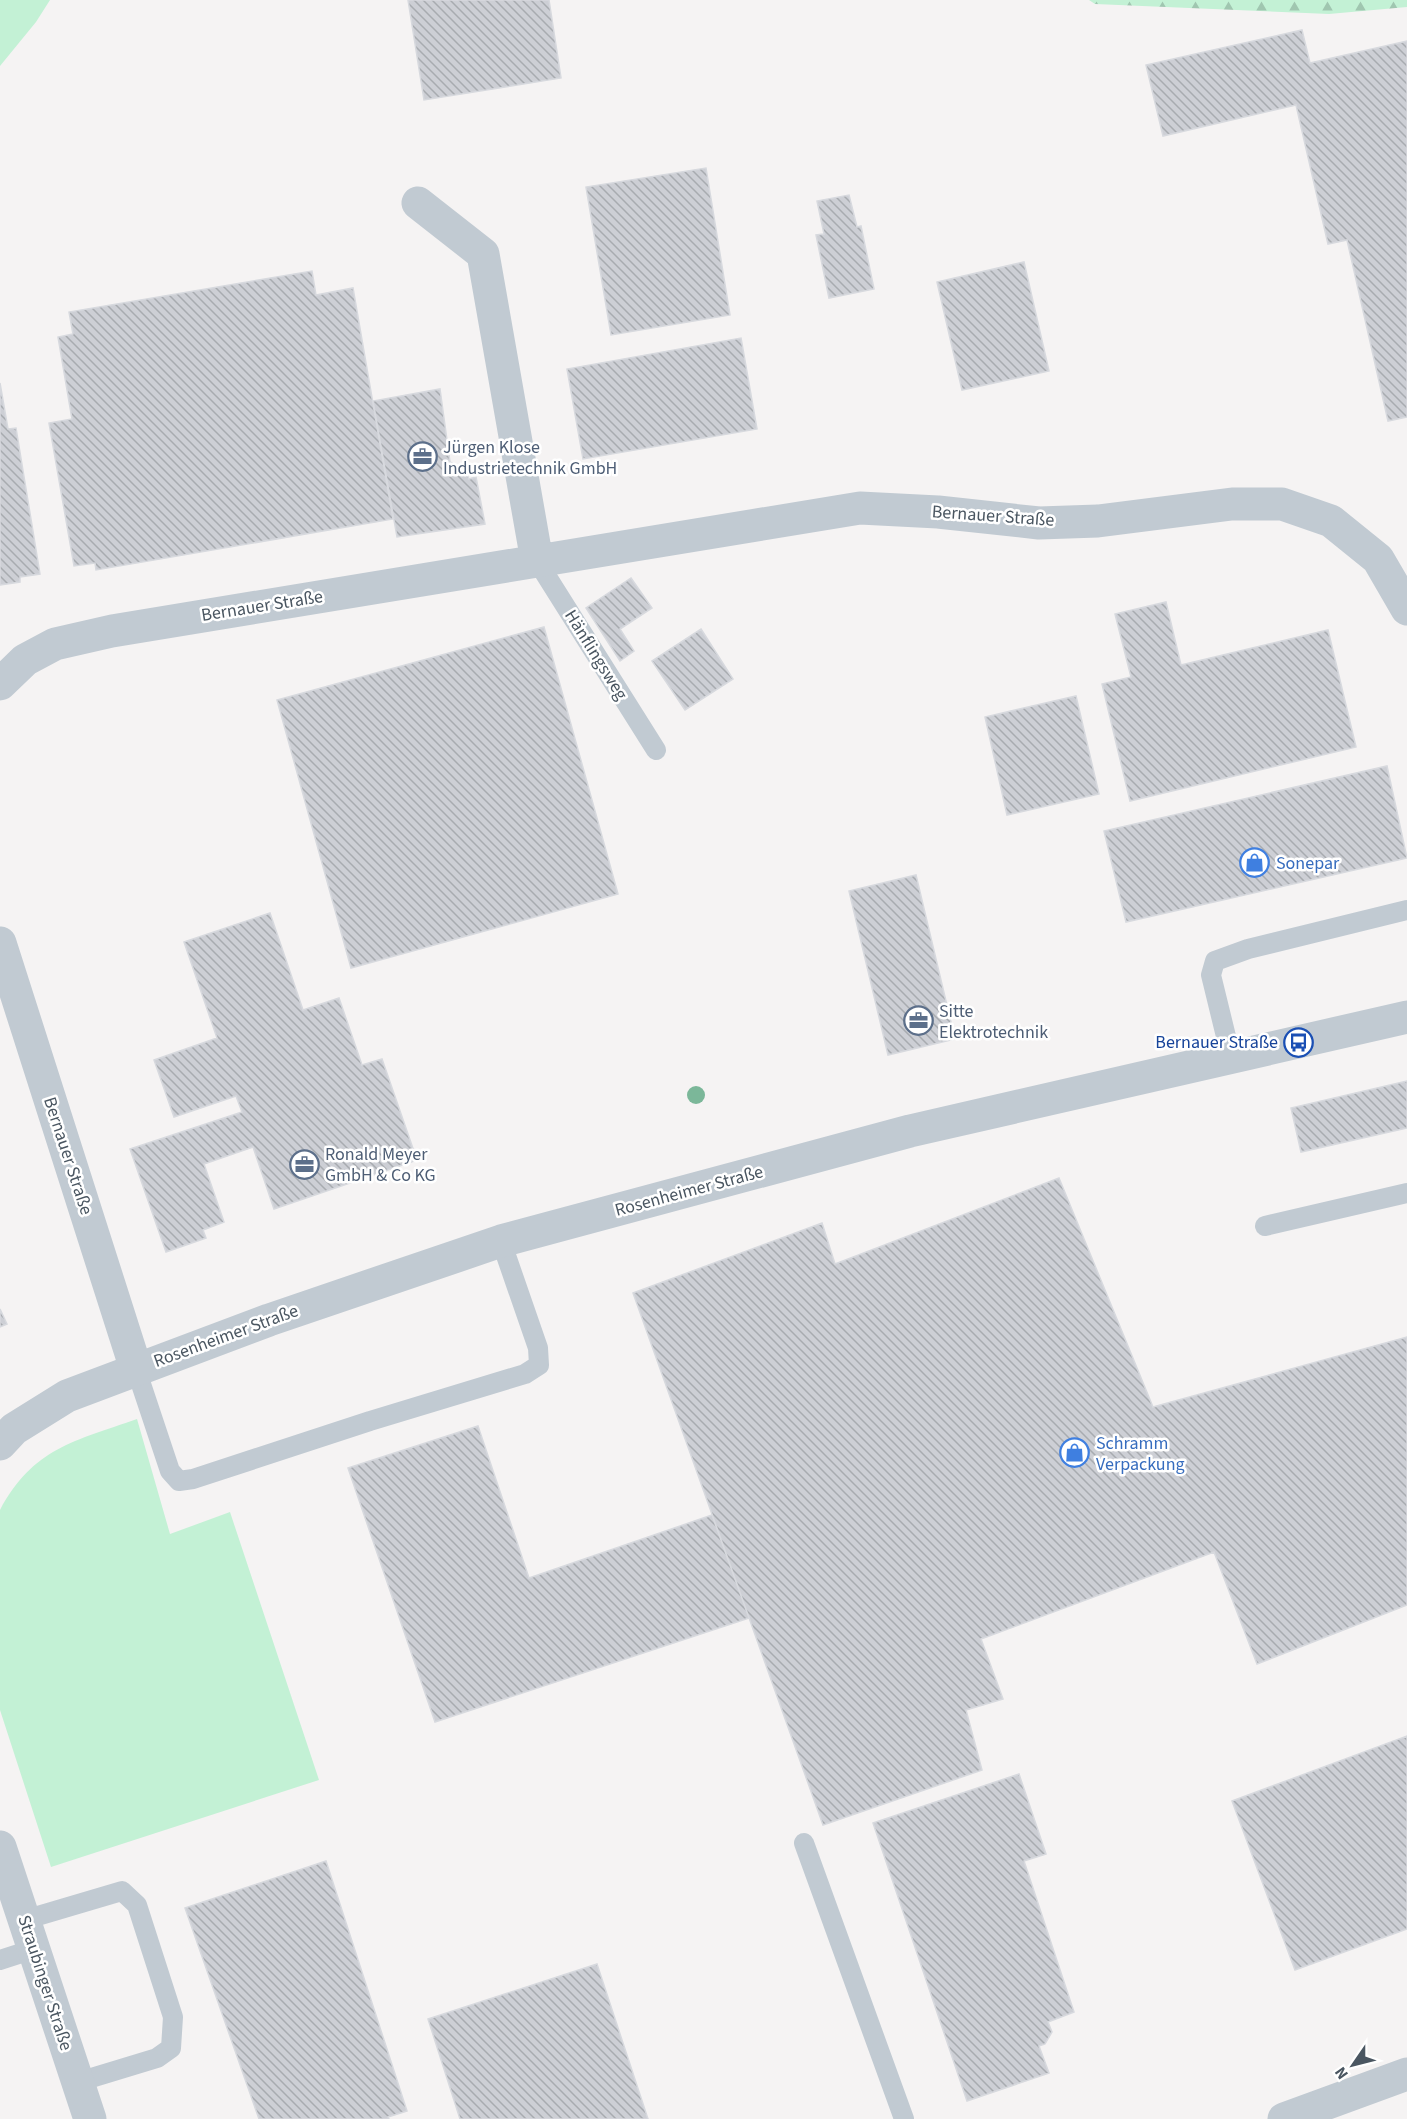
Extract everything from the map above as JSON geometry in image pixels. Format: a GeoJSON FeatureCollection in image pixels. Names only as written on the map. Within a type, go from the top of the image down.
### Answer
{"type":"FeatureCollection","features":[{"type":"Feature","properties":{"kind":"street"},"geometry":{"type":"LineString","coordinates":[[418,203],[483,254],[537,561]]}},
{"type":"Feature","properties":{"kind":"street","name":"Bernauer Straße"},"geometry":{"type":"LineString","coordinates":[[0,684],[26,660],[55,644],[112,631],[860,508],[938,512],[1039,522],[1098,521],[1232,504],[1282,504],[1331,521],[1378,559],[1407,609]]}},
{"type":"Feature","properties":{"kind":"street","name":"Bernauer Straße"},"geometry":{"type":"LineString","coordinates":[[0,943],[136,1368]]}},
{"type":"Feature","properties":{"kind":"street","name":"Rosenheimer Straße"},"geometry":{"type":"LineString","coordinates":[[0,1444],[14,1429],[67,1396],[136,1368],[501,1241],[910,1131],[1407,1017]]}},
{"type":"Feature","properties":{"kind":"street","name":"Straubinger Straße"},"geometry":{"type":"LineString","coordinates":[[0,1847],[90,2119]]}},
{"type":"Feature","properties":{"kind":"street"},"geometry":{"type":"LineString","coordinates":[[1284,2119],[1407,2074]]}},
{"type":"Feature","properties":{"kind":"lane","name":"Hänflingsweg"},"geometry":{"type":"LineString","coordinates":[[537,561],[656,750]]}},
{"type":"Feature","properties":{"kind":"lane"},"geometry":{"type":"LineString","coordinates":[[1231,1057],[1211,975],[1215,961],[1248,949],[1407,910]]}},
{"type":"Feature","properties":{"kind":"lane"},"geometry":{"type":"LineString","coordinates":[[1265,1226],[1407,1193]]}},
{"type":"Feature","properties":{"kind":"lane"},"geometry":{"type":"LineString","coordinates":[[136,1368],[170,1471],[179,1481],[193,1479],[370,1421],[525,1374],[539,1365],[538,1348],[501,1241]]}},
{"type":"Feature","properties":{"kind":"lane"},"geometry":{"type":"LineString","coordinates":[[804,1843],[904,2119]]}},
{"type":"Feature","properties":{"kind":"lane"},"geometry":{"type":"LineString","coordinates":[[0,1960],[29,1934],[122,1891],[137,1905],[173,2017],[171,2048],[157,2058],[78,2082]]}},
{"type":"Feature","properties":{"kind":"green space"},"geometry":{"type":"Polygon","coordinates":[[[0,0],[50,0],[36,22],[0,66],[0,0]]]}},
{"type":"Feature","properties":{"kind":"green space"},"geometry":{"type":"Polygon","coordinates":[[[1089,0],[1407,0],[1407,7],[1329,14],[1095,4],[1089,0]]]}},
{"type":"Feature","properties":{"kind":"green space"},"geometry":{"type":"Polygon","coordinates":[[[137,1419],[170,1534],[230,1512],[319,1780],[51,1867],[0,1710],[0,1510],[13,1489],[42,1460],[75,1441],[137,1419]]]}},
{"type":"Feature","properties":{"kind":"building"},"geometry":{"type":"Polygon","coordinates":[[[408,0],[549,0],[561,78],[424,100],[408,0]]]}},
{"type":"Feature","properties":{"kind":"building"},"geometry":{"type":"Polygon","coordinates":[[[1302,30],[1310,63],[1407,41],[1407,417],[1388,421],[1347,240],[1328,244],[1296,105],[1163,136],[1146,65],[1302,30]]]}},
{"type":"Feature","properties":{"kind":"building"},"geometry":{"type":"Polygon","coordinates":[[[706,168],[730,315],[611,335],[586,187],[706,168]]]}},
{"type":"Feature","properties":{"kind":"building"},"geometry":{"type":"Polygon","coordinates":[[[849,195],[857,227],[861,226],[874,289],[829,298],[816,235],[824,234],[817,201],[849,195]]]}},
{"type":"Feature","properties":{"kind":"building"},"geometry":{"type":"Polygon","coordinates":[[[1024,262],[1049,371],[962,390],[937,282],[1024,262]]]}},
{"type":"Feature","properties":{"kind":"building"},"geometry":{"type":"Polygon","coordinates":[[[312,271],[316,295],[353,288],[393,519],[96,570],[95,563],[74,566],[49,423],[72,419],[58,337],[73,334],[69,312],[312,271]]]}},
{"type":"Feature","properties":{"kind":"building"},"geometry":{"type":"Polygon","coordinates":[[[741,338],[757,429],[583,459],[567,369],[741,338]]]}},
{"type":"Feature","properties":{"kind":"building"},"geometry":{"type":"Polygon","coordinates":[[[0,383],[8,429],[16,428],[40,574],[20,577],[20,582],[0,585],[0,383]]]}},
{"type":"Feature","properties":{"kind":"building"},"geometry":{"type":"Polygon","coordinates":[[[440,389],[450,462],[465,470],[469,479],[476,477],[485,524],[397,537],[373,401],[440,389]]]}},
{"type":"Feature","properties":{"kind":"building"},"geometry":{"type":"Polygon","coordinates":[[[631,578],[652,608],[620,629],[634,651],[620,661],[586,608],[631,578]]]}},
{"type":"Feature","properties":{"kind":"building"},"geometry":{"type":"Polygon","coordinates":[[[1166,602],[1181,665],[1328,630],[1356,747],[1130,801],[1102,684],[1131,677],[1115,614],[1166,602]]]}},
{"type":"Feature","properties":{"kind":"building"},"geometry":{"type":"Polygon","coordinates":[[[544,627],[618,894],[351,968],[277,700],[544,627]]]}},
{"type":"Feature","properties":{"kind":"building"},"geometry":{"type":"Polygon","coordinates":[[[701,629],[733,679],[685,710],[652,661],[701,629]]]}},
{"type":"Feature","properties":{"kind":"building"},"geometry":{"type":"Polygon","coordinates":[[[1076,696],[1099,794],[1007,815],[985,717],[1076,696]]]}},
{"type":"Feature","properties":{"kind":"building"},"geometry":{"type":"Polygon","coordinates":[[[1387,766],[1407,858],[1126,922],[1104,831],[1387,766]]]}},
{"type":"Feature","properties":{"kind":"building"},"geometry":{"type":"Polygon","coordinates":[[[916,875],[955,1039],[888,1055],[849,891],[916,875]]]}},
{"type":"Feature","properties":{"kind":"building"},"geometry":{"type":"Polygon","coordinates":[[[270,913],[303,1010],[339,998],[362,1065],[382,1059],[417,1160],[274,1209],[253,1147],[204,1164],[224,1222],[203,1230],[206,1238],[166,1252],[130,1149],[242,1112],[236,1096],[174,1117],[154,1060],[217,1038],[184,942],[270,913]]]}},
{"type":"Feature","properties":{"kind":"building"},"geometry":{"type":"Polygon","coordinates":[[[1407,1081],[1407,1128],[1301,1152],[1291,1108],[1407,1081]]]}},
{"type":"Feature","properties":{"kind":"building"},"geometry":{"type":"Polygon","coordinates":[[[1059,1178],[1153,1407],[1407,1337],[1407,1605],[1257,1664],[1214,1552],[981,1639],[1003,1699],[966,1710],[982,1770],[823,1825],[633,1293],[822,1223],[835,1264],[1059,1178]]]}},
{"type":"Feature","properties":{"kind":"building"},"geometry":{"type":"Polygon","coordinates":[[[0,1309],[7,1324],[0,1327],[0,1309]]]}},
{"type":"Feature","properties":{"kind":"building"},"geometry":{"type":"Polygon","coordinates":[[[478,1426],[529,1578],[712,1515],[749,1618],[435,1722],[348,1468],[478,1426]]]}},
{"type":"Feature","properties":{"kind":"building"},"geometry":{"type":"Polygon","coordinates":[[[1407,1736],[1407,1929],[1295,1970],[1232,1801],[1407,1736]]]}},
{"type":"Feature","properties":{"kind":"building"},"geometry":{"type":"Polygon","coordinates":[[[1019,1774],[1046,1854],[1024,1861],[1074,2012],[1048,2022],[1052,2032],[1045,2044],[1039,2046],[1049,2073],[967,2101],[873,1823],[1019,1774]]]}},
{"type":"Feature","properties":{"kind":"building"},"geometry":{"type":"Polygon","coordinates":[[[326,1861],[407,2111],[388,2117],[389,2119],[259,2119],[185,1908],[326,1861]]]}},
{"type":"Feature","properties":{"kind":"building"},"geometry":{"type":"Polygon","coordinates":[[[597,1964],[648,2119],[460,2119],[428,2019],[597,1964]]]}},
{"type":"Feature","properties":{"kind":"place","name":"Jürgen Klose Industrietechnik GmbH"},"geometry":{"type":"Point","coordinates":[422,457]}},
{"type":"Feature","properties":{"kind":"place","name":"Sonepar"},"geometry":{"type":"Point","coordinates":[1255,863]}},
{"type":"Feature","properties":{"kind":"place","name":"Sitte Elektrotechnik"},"geometry":{"type":"Point","coordinates":[918,1021]}},
{"type":"Feature","properties":{"kind":"place","name":"Bernauer Straße"},"geometry":{"type":"Point","coordinates":[1299,1042]}},
{"type":"Feature","properties":{"kind":"place","name":"Ronald Meyer GmbH & Co KG"},"geometry":{"type":"Point","coordinates":[304,1164]}},
{"type":"Feature","properties":{"kind":"place","name":"Schramm Verpackung"},"geometry":{"type":"Point","coordinates":[1075,1453]}}]}
